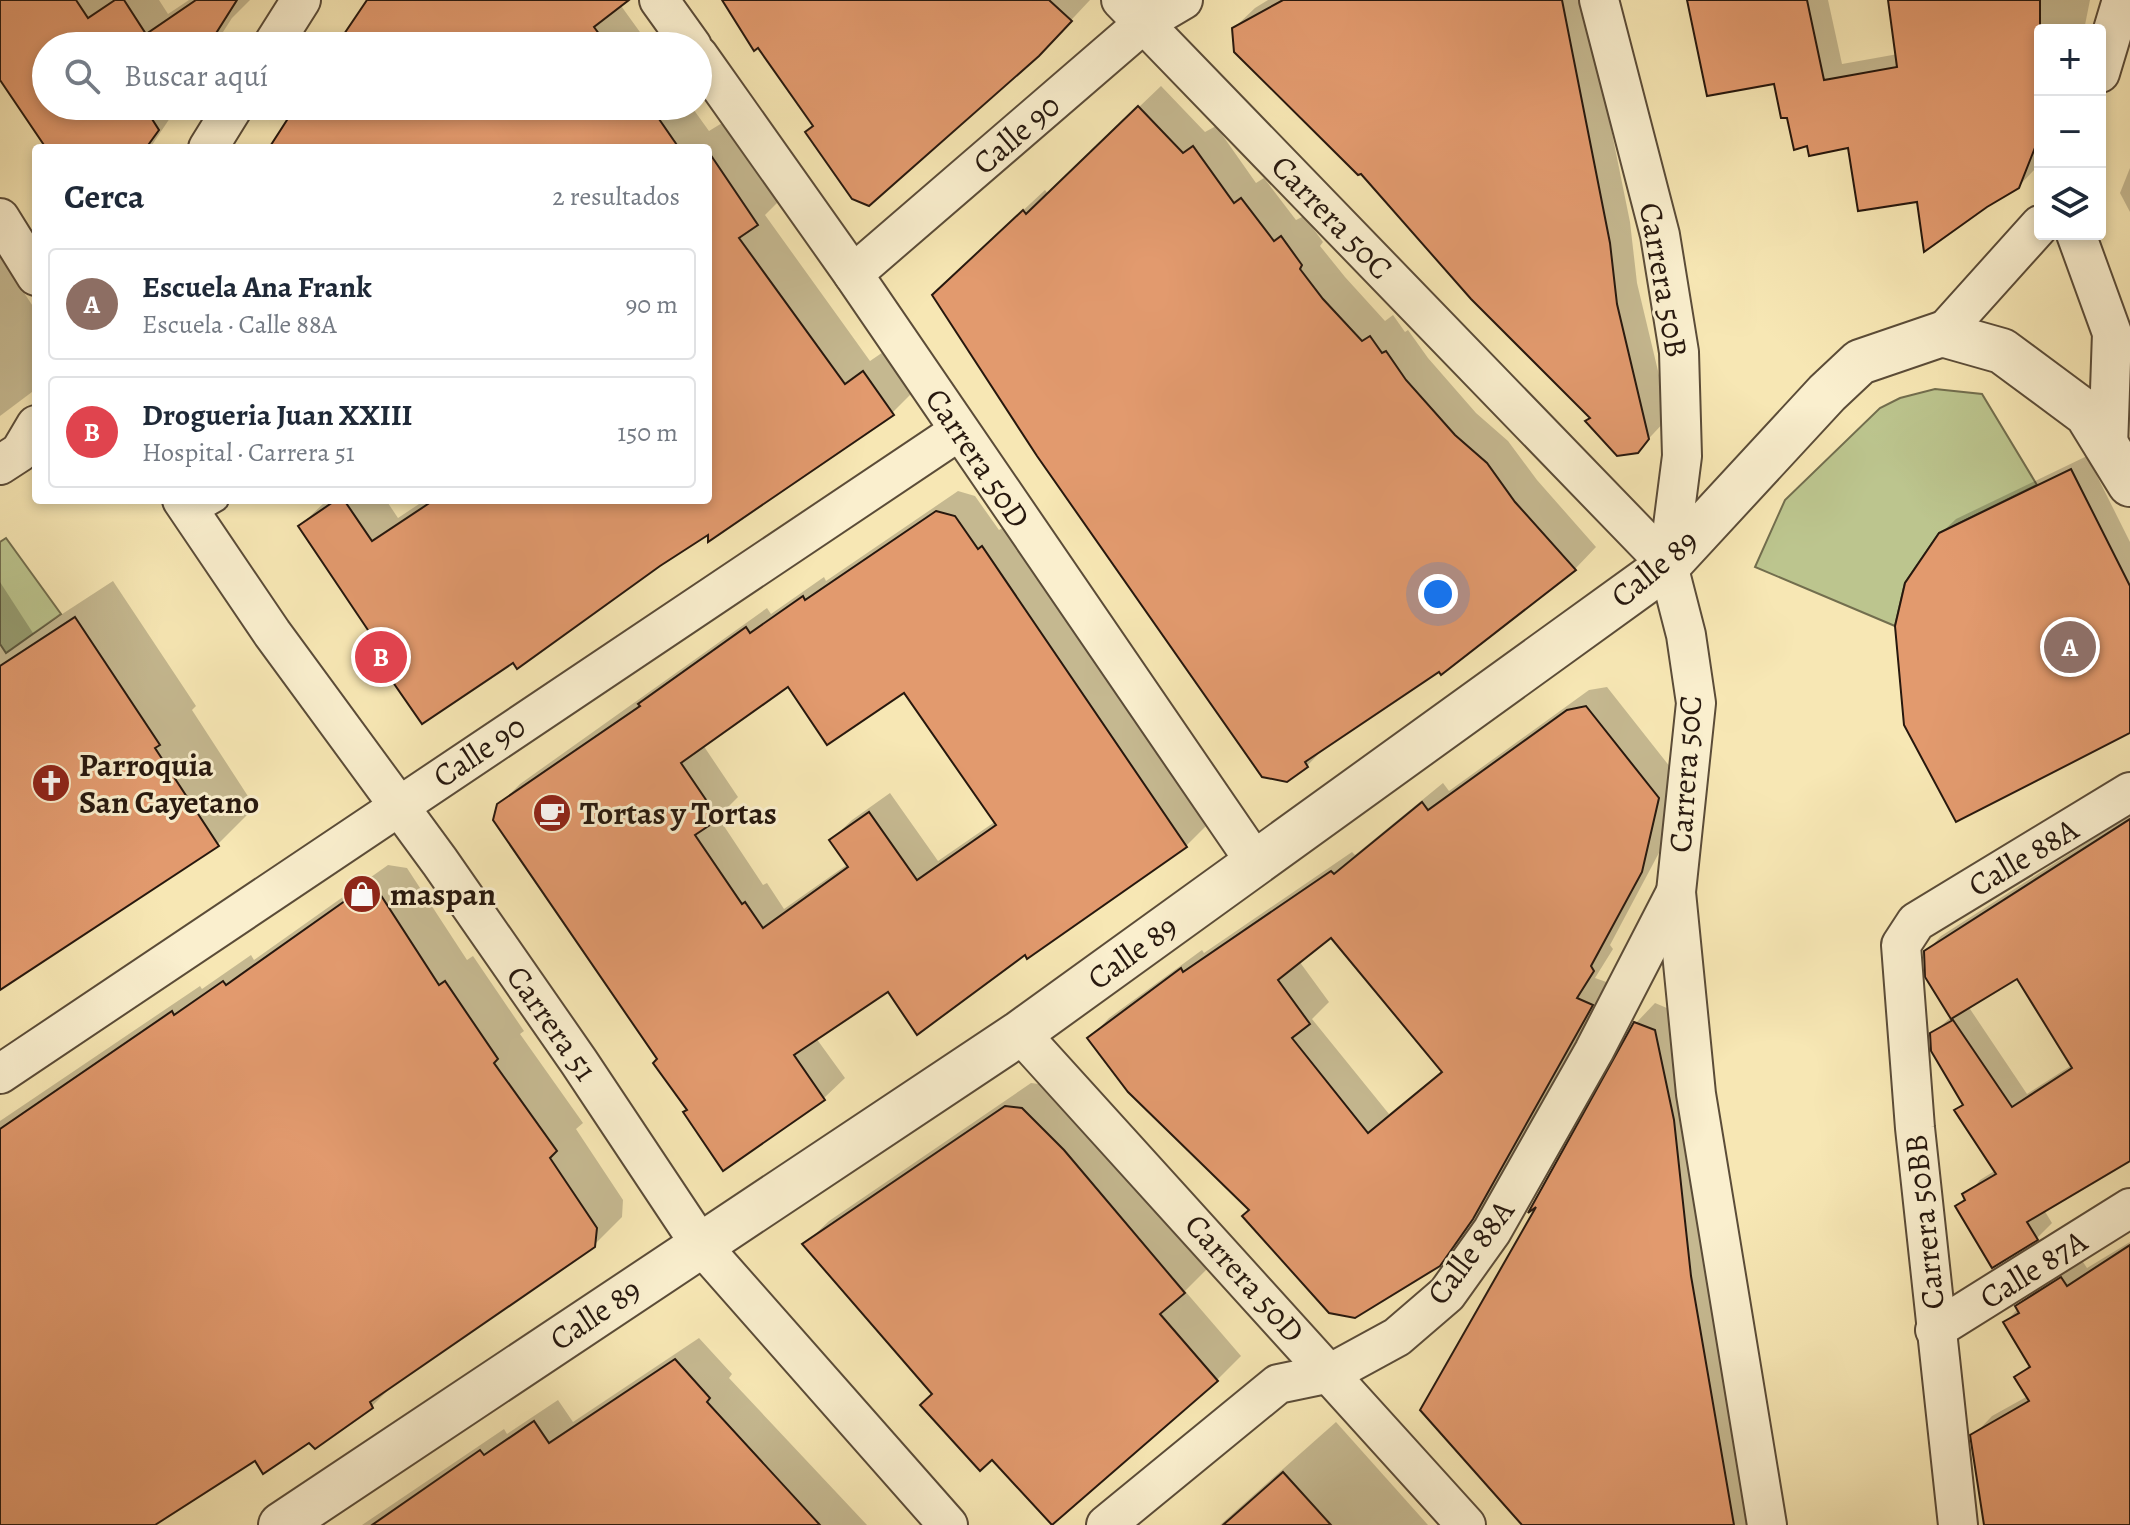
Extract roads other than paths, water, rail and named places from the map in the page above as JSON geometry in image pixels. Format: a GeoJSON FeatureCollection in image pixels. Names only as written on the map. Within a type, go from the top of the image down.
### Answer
{"type":"FeatureCollection","features":[{"type":"Feature","properties":{"kind":"street"},"geometry":{"type":"LineString","coordinates":[[281,32],[301,0]]}},
{"type":"Feature","properties":{"kind":"street"},"geometry":{"type":"LineString","coordinates":[[659,0],[682,32]]}},
{"type":"Feature","properties":{"kind":"street","name":"Calle 90"},"geometry":{"type":"LineString","coordinates":[[853,274],[1132,11],[1183,0]]}},
{"type":"Feature","properties":{"kind":"street","name":"Carrera 50B"},"geometry":{"type":"LineString","coordinates":[[1599,0],[1660,235],[1679,352],[1682,456],[1668,565]]}},
{"type":"Feature","properties":{"kind":"street"},"geometry":{"type":"LineString","coordinates":[[2106,53],[2122,0]]}},
{"type":"Feature","properties":{"kind":"street","name":"Carrera 50C"},"geometry":{"type":"LineString","coordinates":[[1132,11],[1668,565],[1686,635],[1696,703],[1676,892],[1696,1094],[1767,1525]]}},
{"type":"Feature","properties":{"kind":"street","name":"Carrera 50D"},"geometry":{"type":"LineString","coordinates":[[712,75],[853,274],[1256,863]]}},
{"type":"Feature","properties":{"kind":"street"},"geometry":{"type":"LineString","coordinates":[[210,144],[225,120]]}},
{"type":"Feature","properties":{"kind":"street"},"geometry":{"type":"LineString","coordinates":[[0,218],[32,270]]}},
{"type":"Feature","properties":{"kind":"street"},"geometry":{"type":"LineString","coordinates":[[2034,232],[1942,334],[2002,351],[2014,359],[2087,414],[2123,455]]}},
{"type":"Feature","properties":{"kind":"street"},"geometry":{"type":"LineString","coordinates":[[2078,240],[2112,333],[2123,455]]}},
{"type":"Feature","properties":{"kind":"street","name":"Calle 89"},"geometry":{"type":"LineString","coordinates":[[281,1525],[1020,1033],[1668,565],[1827,393],[1860,362],[1942,334]]}},
{"type":"Feature","properties":{"kind":"street","name":"Calle 90"},"geometry":{"type":"LineString","coordinates":[[0,1074],[959,431]]}},
{"type":"Feature","properties":{"kind":"street"},"geometry":{"type":"LineString","coordinates":[[0,465],[20,452],[32,432]]}},
{"type":"Feature","properties":{"kind":"street","name":"Carrera 51"},"geometry":{"type":"LineString","coordinates":[[197,505],[397,806],[579,1062],[700,1244],[948,1525]]}},
{"type":"Feature","properties":{"kind":"street","name":"Calle 88A"},"geometry":{"type":"LineString","coordinates":[[1916,922],[2130,792]]}},
{"type":"Feature","properties":{"kind":"street","name":"Calle 88A"},"geometry":{"type":"LineString","coordinates":[[1106,1525],[1278,1384],[1331,1373],[1397,1337],[1447,1294],[1483,1244],[1594,1051],[1676,892]]}},
{"type":"Feature","properties":{"kind":"street","name":"Carrera 50BB"},"geometry":{"type":"LineString","coordinates":[[1916,922],[1901,945],[1904,1019],[1958,1525]]}},
{"type":"Feature","properties":{"kind":"street","name":"Carrera 50D"},"geometry":{"type":"LineString","coordinates":[[1020,1033],[1466,1525]]}},
{"type":"Feature","properties":{"kind":"street","name":"Calle 87A"},"geometry":{"type":"LineString","coordinates":[[1935,1330],[2130,1208]]}},
{"type":"Feature","properties":{"kind":"place","name":"Escuela Ana Frank"},"geometry":{"type":"Point","coordinates":[2070,647]}},
{"type":"Feature","properties":{"kind":"place","name":"Drogueria Juan XXIII"},"geometry":{"type":"Point","coordinates":[381,657]}},
{"type":"Feature","properties":{"kind":"place","name":"Parroquia San Cayetano"},"geometry":{"type":"Point","coordinates":[51,783]}},
{"type":"Feature","properties":{"kind":"place","name":"Tortas y Tortas"},"geometry":{"type":"Point","coordinates":[552,813]}},
{"type":"Feature","properties":{"kind":"place","name":"maspan"},"geometry":{"type":"Point","coordinates":[362,894]}}]}
